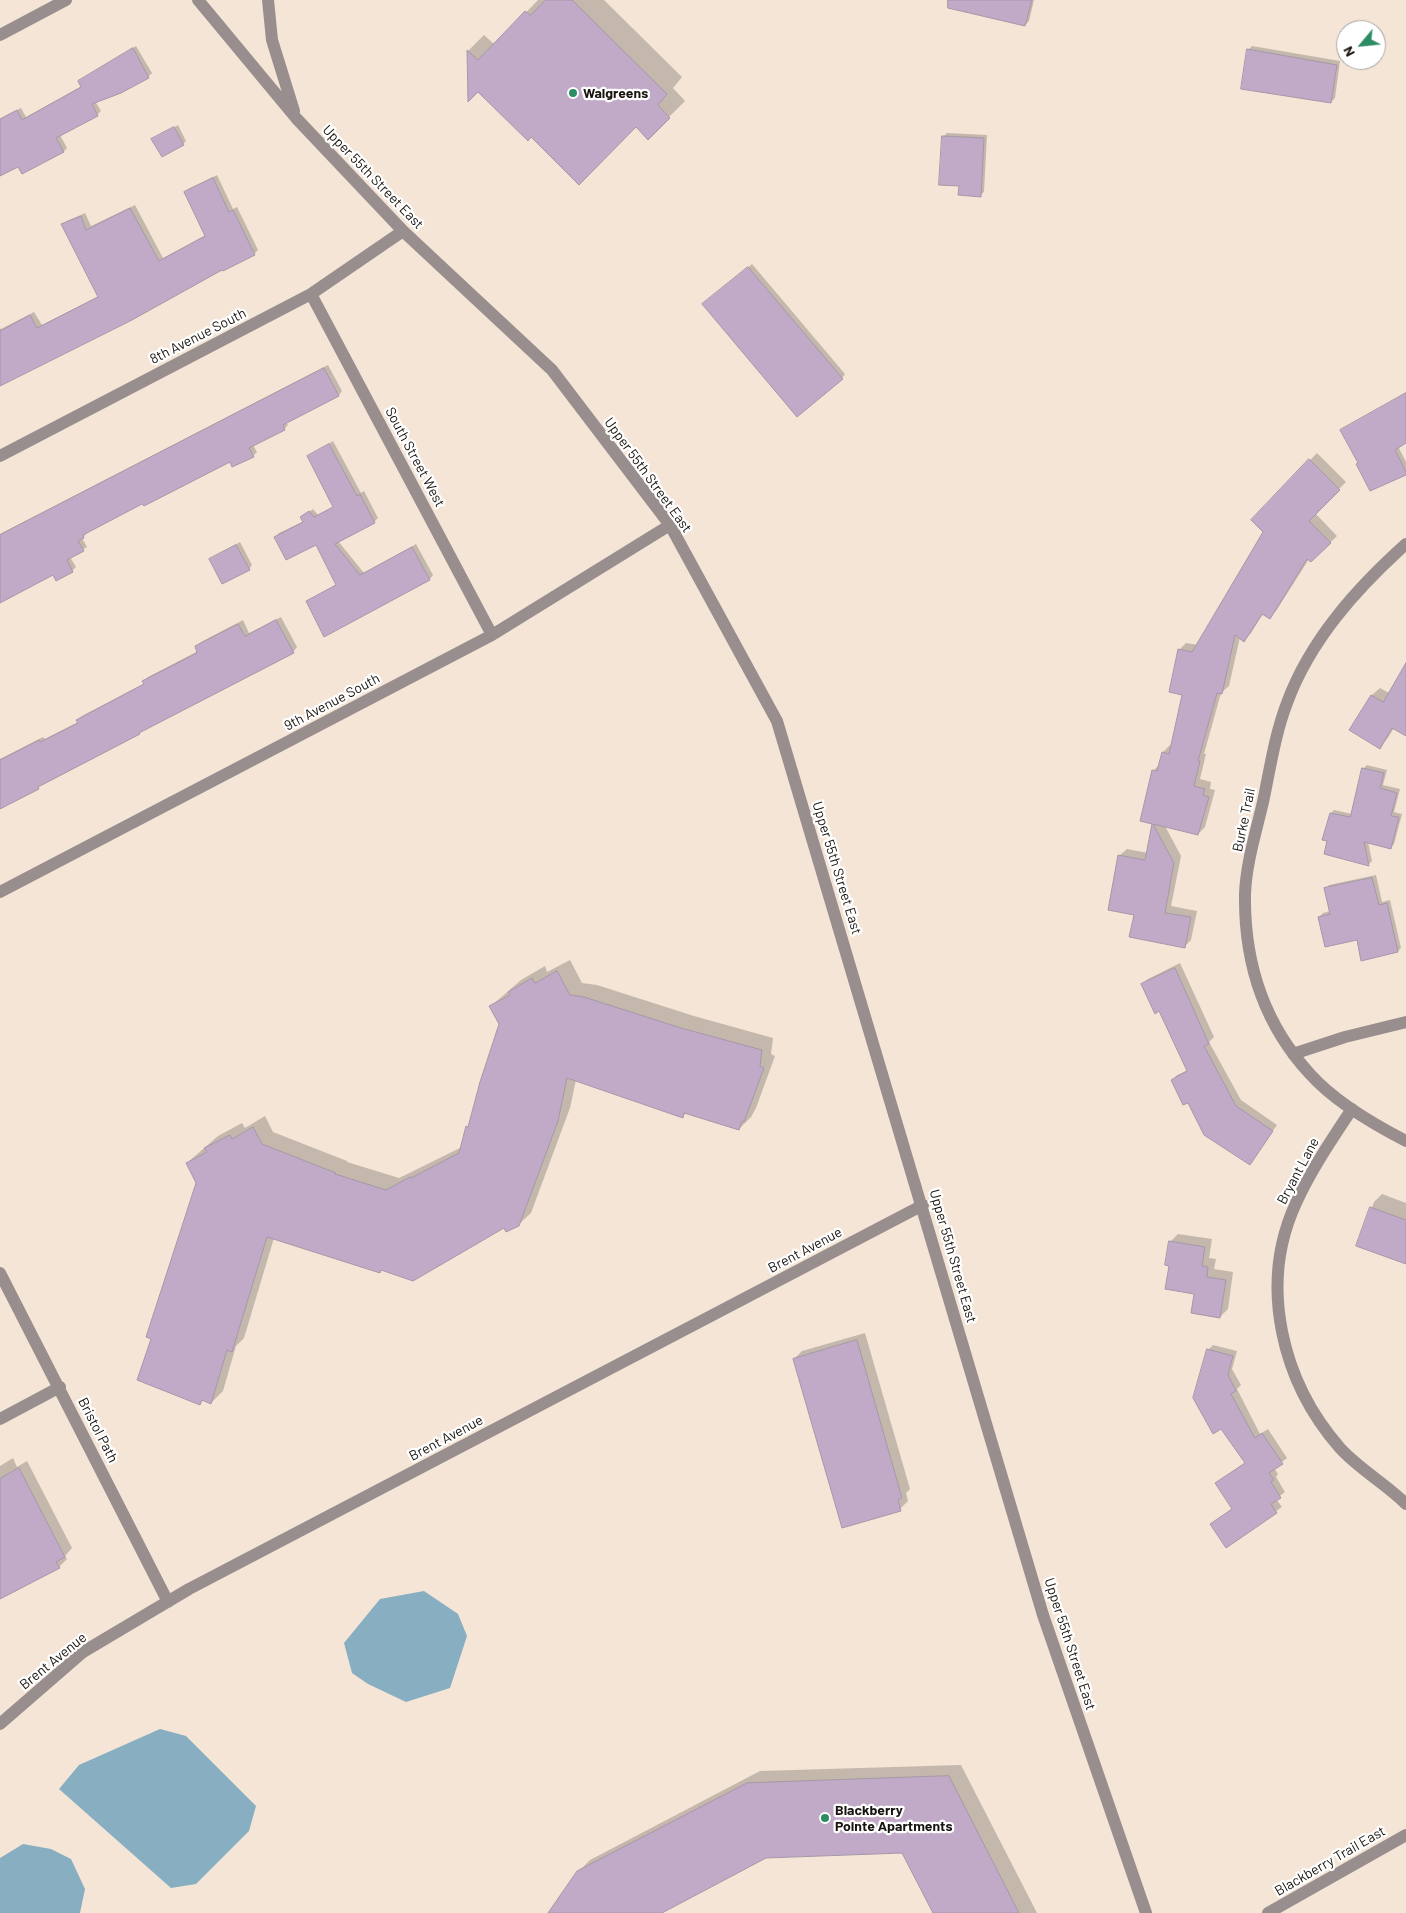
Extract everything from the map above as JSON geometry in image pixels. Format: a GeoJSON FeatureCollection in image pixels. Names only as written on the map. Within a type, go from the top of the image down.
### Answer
{"type":"FeatureCollection","features":[{"type":"Feature","properties":{"kind":"street"},"geometry":{"type":"LineString","coordinates":[[0,35],[66,0]]}},
{"type":"Feature","properties":{"kind":"street","name":"Upper 55th Street East"},"geometry":{"type":"LineString","coordinates":[[198,0],[296,118],[403,231],[552,370],[670,525],[777,721],[1044,1616],[1146,1913]]}},
{"type":"Feature","properties":{"kind":"street"},"geometry":{"type":"LineString","coordinates":[[268,0],[272,40],[296,118]]}},
{"type":"Feature","properties":{"kind":"street","name":"8th Avenue South"},"geometry":{"type":"LineString","coordinates":[[0,456],[311,294],[403,231]]}},
{"type":"Feature","properties":{"kind":"street","name":"South Street West"},"geometry":{"type":"LineString","coordinates":[[311,294],[492,635]]}},
{"type":"Feature","properties":{"kind":"street","name":"9th Avenue South"},"geometry":{"type":"LineString","coordinates":[[0,892],[492,635],[670,525]]}},
{"type":"Feature","properties":{"kind":"street","name":"Burke Trail"},"geometry":{"type":"LineString","coordinates":[[1406,544],[1346,605],[1322,635],[1302,669],[1286,703],[1272,756],[1245,893],[1250,961],[1257,986],[1267,1010],[1293,1054],[1311,1076],[1352,1109],[1406,1141]]}},
{"type":"Feature","properties":{"kind":"street"},"geometry":{"type":"LineString","coordinates":[[1293,1054],[1345,1037],[1406,1022]]}},
{"type":"Feature","properties":{"kind":"street","name":"Bryant Lane"},"geometry":{"type":"LineString","coordinates":[[1352,1109],[1315,1166],[1295,1205],[1284,1238],[1277,1290],[1281,1334],[1295,1375],[1314,1414],[1340,1449],[1406,1504]]}},
{"type":"Feature","properties":{"kind":"street","name":"Brent Avenue"},"geometry":{"type":"LineString","coordinates":[[0,1724],[84,1652],[168,1602],[922,1205]]}},
{"type":"Feature","properties":{"kind":"street","name":"Bristol Path"},"geometry":{"type":"LineString","coordinates":[[0,1273],[60,1387],[168,1602]]}},
{"type":"Feature","properties":{"kind":"street"},"geometry":{"type":"LineString","coordinates":[[0,1419],[60,1387]]}},
{"type":"Feature","properties":{"kind":"street","name":"Blackberry Trail East"},"geometry":{"type":"LineString","coordinates":[[1268,1913],[1406,1835]]}},
{"type":"Feature","properties":{"kind":"water"},"geometry":{"type":"Polygon","coordinates":[[[424,1591],[458,1614],[467,1636],[450,1688],[406,1702],[368,1684],[352,1673],[344,1643],[380,1599],[424,1591]]]}},
{"type":"Feature","properties":{"kind":"water"},"geometry":{"type":"Polygon","coordinates":[[[160,1729],[186,1736],[256,1806],[249,1831],[196,1884],[171,1888],[59,1789],[79,1765],[160,1729]]]}},
{"type":"Feature","properties":{"kind":"water"},"geometry":{"type":"Polygon","coordinates":[[[23,1844],[51,1849],[71,1859],[85,1889],[80,1913],[0,1913],[0,1858],[23,1844]]]}},
{"type":"Feature","properties":{"kind":"building","name":"Walgreens"},"geometry":{"type":"Polygon","coordinates":[[[546,0],[572,0],[667,94],[658,105],[670,118],[648,140],[636,127],[579,185],[531,137],[528,141],[478,92],[468,102],[467,50],[478,60],[525,11],[530,15],[546,0]]]}},
{"type":"Feature","properties":{"kind":"building"},"geometry":{"type":"Polygon","coordinates":[[[948,0],[1032,0],[1025,26],[948,8],[948,0]]]}},
{"type":"Feature","properties":{"kind":"building"},"geometry":{"type":"Polygon","coordinates":[[[133,48],[149,78],[121,93],[92,104],[98,116],[56,138],[64,152],[22,174],[18,167],[0,176],[0,119],[17,110],[22,120],[81,87],[78,81],[133,48]]]}},
{"type":"Feature","properties":{"kind":"building"},"geometry":{"type":"Polygon","coordinates":[[[1247,49],[1336,65],[1331,103],[1241,89],[1247,49]]]}},
{"type":"Feature","properties":{"kind":"building"},"geometry":{"type":"Polygon","coordinates":[[[174,127],[184,145],[162,157],[151,139],[174,127]]]}},
{"type":"Feature","properties":{"kind":"building"},"geometry":{"type":"Polygon","coordinates":[[[942,136],[984,138],[981,197],[958,195],[959,186],[939,185],[942,136]]]}},
{"type":"Feature","properties":{"kind":"building"},"geometry":{"type":"Polygon","coordinates":[[[213,178],[229,212],[233,210],[255,255],[222,270],[132,320],[0,386],[0,331],[30,315],[37,328],[98,297],[61,224],[81,216],[86,230],[130,208],[159,261],[205,236],[184,192],[213,178]]]}},
{"type":"Feature","properties":{"kind":"building"},"geometry":{"type":"Polygon","coordinates":[[[748,267],[843,379],[797,417],[702,304],[748,267]]]}},
{"type":"Feature","properties":{"kind":"building"},"geometry":{"type":"Polygon","coordinates":[[[324,368],[339,396],[283,425],[285,430],[249,448],[254,457],[232,467],[230,462],[144,506],[142,504],[83,535],[84,538],[78,541],[84,551],[67,560],[73,572],[56,581],[53,575],[0,603],[0,535],[324,368]]]}},
{"type":"Feature","properties":{"kind":"building"},"geometry":{"type":"Polygon","coordinates":[[[1406,393],[1406,443],[1395,450],[1406,475],[1370,491],[1356,464],[1358,463],[1340,430],[1406,393]]]}},
{"type":"Feature","properties":{"kind":"building"},"geometry":{"type":"Polygon","coordinates":[[[329,444],[357,496],[360,494],[375,523],[335,544],[360,575],[412,547],[430,580],[324,637],[306,601],[336,585],[316,545],[286,560],[274,537],[303,522],[300,517],[309,511],[314,517],[333,507],[307,456],[329,444]]]}},
{"type":"Feature","properties":{"kind":"building"},"geometry":{"type":"Polygon","coordinates":[[[1309,459],[1340,490],[1309,521],[1331,543],[1311,562],[1307,559],[1270,619],[1262,614],[1244,642],[1235,635],[1222,694],[1217,693],[1198,761],[1200,761],[1194,786],[1205,789],[1203,795],[1209,797],[1198,835],[1153,824],[1174,863],[1165,913],[1191,917],[1185,948],[1129,937],[1134,915],[1108,910],[1118,855],[1145,860],[1152,824],[1140,821],[1152,770],[1157,771],[1162,752],[1169,754],[1182,695],[1169,692],[1178,649],[1192,652],[1263,532],[1251,520],[1309,459]]]}},
{"type":"Feature","properties":{"kind":"building"},"geometry":{"type":"Polygon","coordinates":[[[236,545],[250,570],[222,584],[209,559],[236,545]]]}},
{"type":"Feature","properties":{"kind":"building"},"geometry":{"type":"Polygon","coordinates":[[[276,620],[294,653],[139,733],[0,809],[0,760],[78,723],[76,720],[144,684],[142,681],[197,653],[195,646],[238,624],[245,636],[276,620]]]}},
{"type":"Feature","properties":{"kind":"building"},"geometry":{"type":"Polygon","coordinates":[[[1406,663],[1406,736],[1392,728],[1380,749],[1349,730],[1371,695],[1383,702],[1406,663]]]}},
{"type":"Feature","properties":{"kind":"building"},"geometry":{"type":"Polygon","coordinates":[[[1362,768],[1384,773],[1380,788],[1397,793],[1391,816],[1399,817],[1391,849],[1364,842],[1369,866],[1324,854],[1327,841],[1322,840],[1330,813],[1350,817],[1362,768]]]}},
{"type":"Feature","properties":{"kind":"building"},"geometry":{"type":"Polygon","coordinates":[[[1372,878],[1379,905],[1387,903],[1398,952],[1361,961],[1357,940],[1325,947],[1318,917],[1330,914],[1324,888],[1372,878]]]}},
{"type":"Feature","properties":{"kind":"building"},"geometry":{"type":"Polygon","coordinates":[[[1175,968],[1209,1044],[1204,1046],[1236,1106],[1273,1131],[1250,1165],[1204,1135],[1188,1103],[1183,1105],[1171,1080],[1187,1071],[1159,1011],[1155,1014],[1141,984],[1175,968]]]}},
{"type":"Feature","properties":{"kind":"building"},"geometry":{"type":"Polygon","coordinates":[[[557,971],[570,995],[584,997],[681,1028],[762,1050],[760,1066],[764,1068],[744,1122],[742,1121],[739,1130],[684,1113],[683,1118],[567,1078],[558,1121],[519,1226],[506,1232],[504,1228],[413,1281],[381,1270],[380,1273],[267,1237],[232,1352],[227,1350],[211,1404],[202,1400],[200,1405],[137,1380],[151,1339],[146,1337],[196,1183],[186,1163],[207,1152],[204,1148],[230,1135],[232,1139],[253,1127],[262,1144],[335,1174],[386,1190],[411,1178],[459,1153],[499,1024],[489,1006],[510,995],[508,992],[532,978],[535,983],[557,971]]]}},
{"type":"Feature","properties":{"kind":"building"},"geometry":{"type":"Polygon","coordinates":[[[1370,1207],[1406,1220],[1406,1264],[1356,1246],[1370,1207]]]}},
{"type":"Feature","properties":{"kind":"building"},"geometry":{"type":"Polygon","coordinates":[[[1169,1241],[1205,1247],[1202,1266],[1208,1267],[1207,1277],[1226,1280],[1220,1318],[1191,1313],[1194,1294],[1165,1289],[1169,1266],[1165,1265],[1169,1241]]]}},
{"type":"Feature","properties":{"kind":"building"},"geometry":{"type":"Polygon","coordinates":[[[857,1340],[902,1498],[898,1500],[901,1511],[842,1528],[793,1359],[857,1340]]]}},
{"type":"Feature","properties":{"kind":"building"},"geometry":{"type":"Polygon","coordinates":[[[1207,1349],[1233,1356],[1228,1375],[1236,1391],[1231,1394],[1255,1438],[1262,1433],[1283,1464],[1269,1473],[1274,1480],[1271,1482],[1281,1498],[1271,1504],[1277,1513],[1226,1548],[1210,1524],[1232,1509],[1215,1483],[1245,1463],[1221,1429],[1213,1434],[1193,1398],[1207,1349]]]}},
{"type":"Feature","properties":{"kind":"building"},"geometry":{"type":"Polygon","coordinates":[[[19,1468],[65,1557],[56,1562],[60,1568],[0,1599],[0,1479],[19,1468]]]}},
{"type":"Feature","properties":{"kind":"building","name":"Blackberry Pointe Apartments"},"geometry":{"type":"Polygon","coordinates":[[[949,1776],[1019,1913],[933,1913],[902,1853],[766,1858],[662,1913],[548,1913],[577,1871],[747,1783],[949,1776]]]}},
{"type":"Feature","properties":{"kind":"place","name":"Walgreens"},"geometry":{"type":"Point","coordinates":[573,93]}},
{"type":"Feature","properties":{"kind":"place","name":"Blackberry Pointe Apartments"},"geometry":{"type":"Point","coordinates":[825,1818]}}]}
